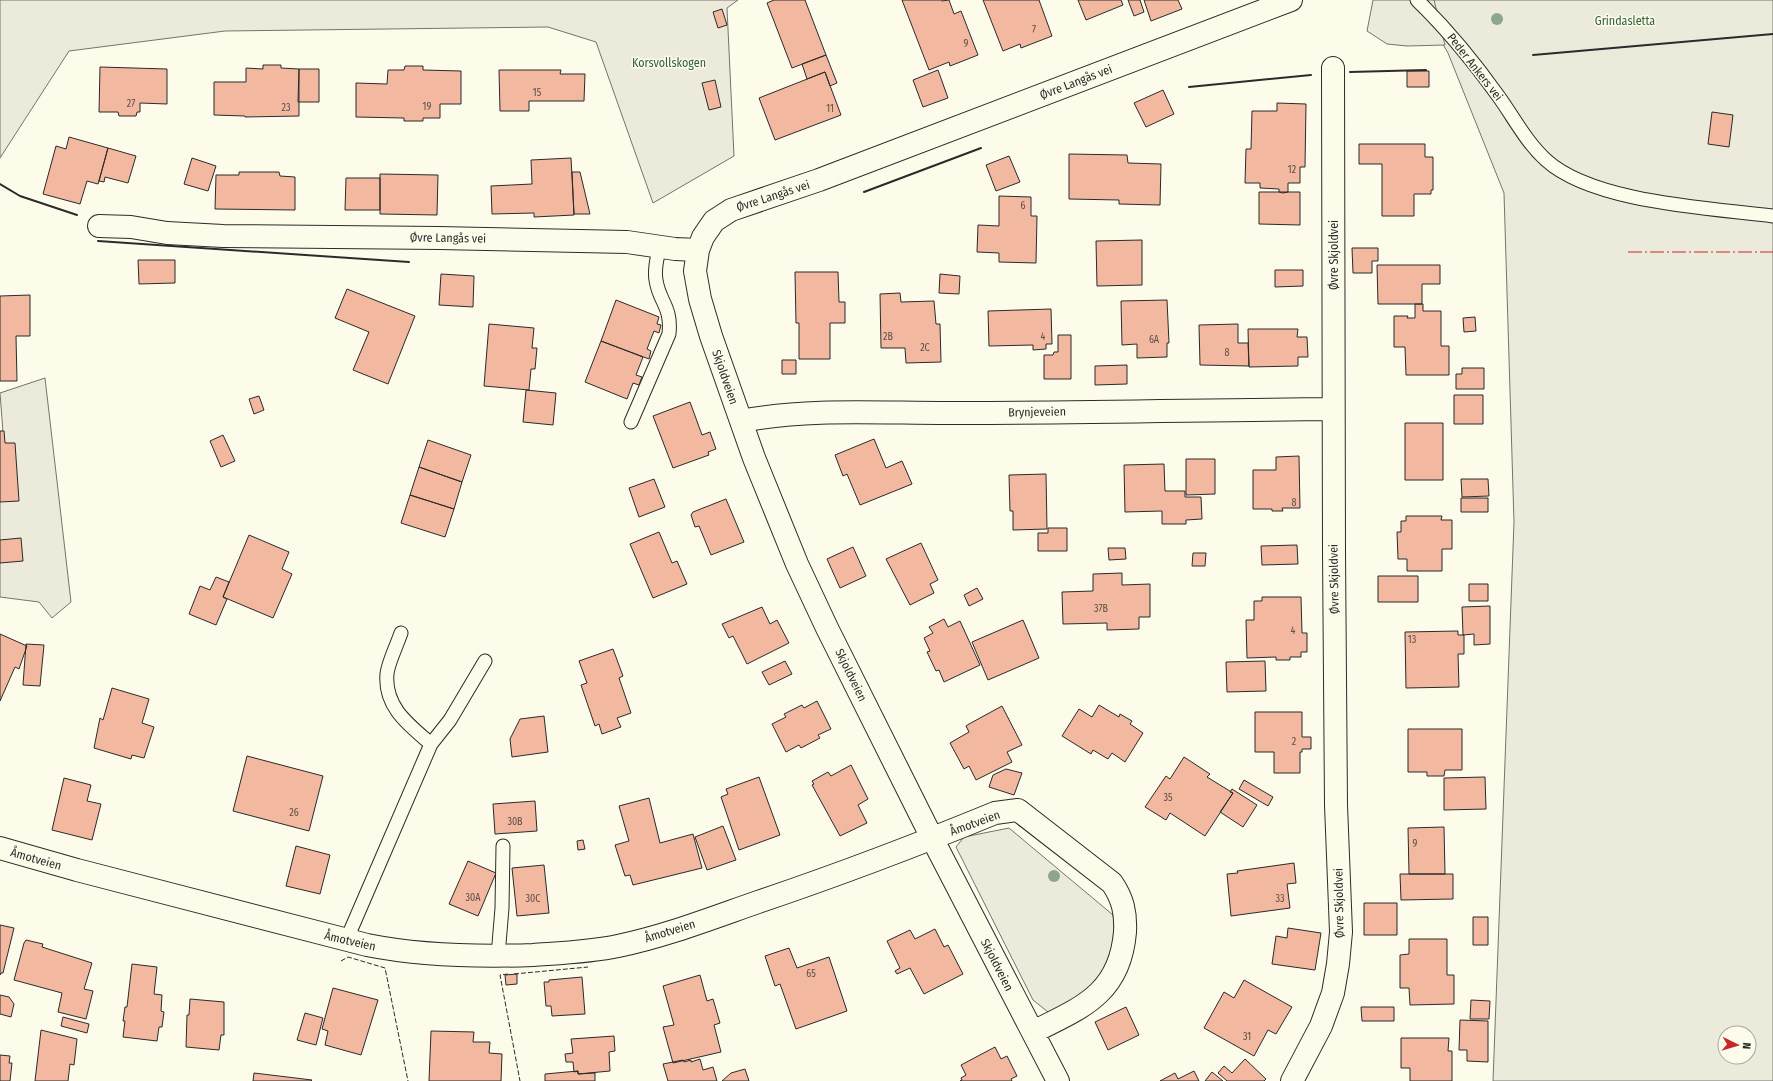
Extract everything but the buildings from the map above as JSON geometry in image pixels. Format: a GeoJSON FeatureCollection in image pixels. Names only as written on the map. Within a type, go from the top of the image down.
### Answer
{"type":"FeatureCollection","features":[{"type":"Feature","properties":{"kind":"street","name":"Øvre Langås vei"},"geometry":{"type":"LineString","coordinates":[[99,226],[131,227],[167,233],[223,236],[439,238],[627,242],[698,250],[703,237],[714,221],[731,210],[819,180],[1291,0]]}},
{"type":"Feature","properties":{"kind":"street","name":"Øvre Skjoldvei"},"geometry":{"type":"LineString","coordinates":[[1292,1081],[1321,1026],[1333,993],[1341,932],[1336,786],[1333,409],[1333,68]]}},
{"type":"Feature","properties":{"kind":"street","name":"Skjoldveien"},"geometry":{"type":"LineString","coordinates":[[698,250],[695,271],[700,299],[741,421],[798,564],[827,628],[932,838],[1011,993],[1058,1081]]}},
{"type":"Feature","properties":{"kind":"street","name":"Brynjeveien"},"geometry":{"type":"LineString","coordinates":[[741,421],[771,415],[804,413],[964,413],[1333,409]]}},
{"type":"Feature","properties":{"kind":"street","name":"Åmotveien"},"geometry":{"type":"LineString","coordinates":[[0,848],[346,941],[414,953],[448,956],[498,956],[578,952],[618,946],[653,937],[810,884],[995,813],[1018,810],[1112,883],[1121,895],[1126,915],[1124,943],[1118,964],[1110,981],[1097,995],[1079,1010],[1033,1032]]}},
{"type":"Feature","properties":{"kind":"lane","name":"Peder Ankers vei"},"geometry":{"type":"LineString","coordinates":[[1417,0],[1477,65],[1528,139],[1546,160],[1573,178],[1628,196],[1773,216]]}},
{"type":"Feature","properties":{"kind":"lane"},"geometry":{"type":"LineString","coordinates":[[631,422],[669,334],[670,323],[667,308],[658,290],[656,280],[655,268],[660,246]]}},
{"type":"Feature","properties":{"kind":"lane"},"geometry":{"type":"LineString","coordinates":[[401,633],[387,674],[391,702],[404,719],[431,744]]}},
{"type":"Feature","properties":{"kind":"lane"},"geometry":{"type":"LineString","coordinates":[[346,941],[431,744],[450,720],[486,662]]}},
{"type":"Feature","properties":{"kind":"lane"},"geometry":{"type":"LineString","coordinates":[[498,956],[502,908],[503,846]]}},
{"type":"Feature","properties":{"kind":"green space","name":"Korsvollskogen"},"geometry":{"type":"Polygon","coordinates":[[[0,0],[738,0],[727,8],[734,156],[653,203],[596,42],[548,27],[225,31],[69,51],[0,158],[0,0]]]}},
{"type":"Feature","properties":{"kind":"green space","name":"Grindasletta"},"geometry":{"type":"Polygon","coordinates":[[[1417,0],[1773,0],[1773,1081],[1493,1081],[1514,522],[1504,193],[1448,53],[1417,0]]]}},
{"type":"Feature","properties":{"kind":"green space"},"geometry":{"type":"Polygon","coordinates":[[[45,378],[71,602],[52,618],[39,602],[0,597],[0,498],[8,498],[0,393],[45,378]]]}},
{"type":"Feature","properties":{"kind":"green space"},"geometry":{"type":"Polygon","coordinates":[[[1009,828],[1113,915],[1117,943],[1103,977],[1077,1002],[1048,1012],[1033,1000],[956,847],[964,837],[1009,828]]]}},
{"type":"Feature","properties":{"kind":"shaded area"},"geometry":{"type":"Polygon","coordinates":[[[1373,0],[1434,0],[1445,45],[1407,46],[1387,44],[1367,31],[1373,0]]]}},
{"type":"Feature","properties":{"kind":"fence"},"geometry":{"type":"LineString","coordinates":[[341,961],[348,957],[385,968],[408,1081]]}},
{"type":"Feature","properties":{"kind":"fence"},"geometry":{"type":"LineString","coordinates":[[514,974],[588,967]]}},
{"type":"Feature","properties":{"kind":"fence"},"geometry":{"type":"LineString","coordinates":[[508,974],[500,975],[520,1081]]}},
{"type":"Feature","properties":{"kind":"wall"},"geometry":{"type":"LineString","coordinates":[[1533,55],[1773,34]]}},
{"type":"Feature","properties":{"kind":"wall"},"geometry":{"type":"LineString","coordinates":[[1350,72],[1426,70]]}},
{"type":"Feature","properties":{"kind":"wall"},"geometry":{"type":"LineString","coordinates":[[1189,87],[1311,75]]}},
{"type":"Feature","properties":{"kind":"wall"},"geometry":{"type":"LineString","coordinates":[[864,192],[981,148]]}},
{"type":"Feature","properties":{"kind":"wall"},"geometry":{"type":"LineString","coordinates":[[0,184],[20,196],[77,215]]}},
{"type":"Feature","properties":{"kind":"wall"},"geometry":{"type":"LineString","coordinates":[[98,241],[409,262]]}},
{"type":"Feature","properties":{"kind":"power"},"geometry":{"type":"LineString","coordinates":[[1628,252],[1773,252]]}}]}
